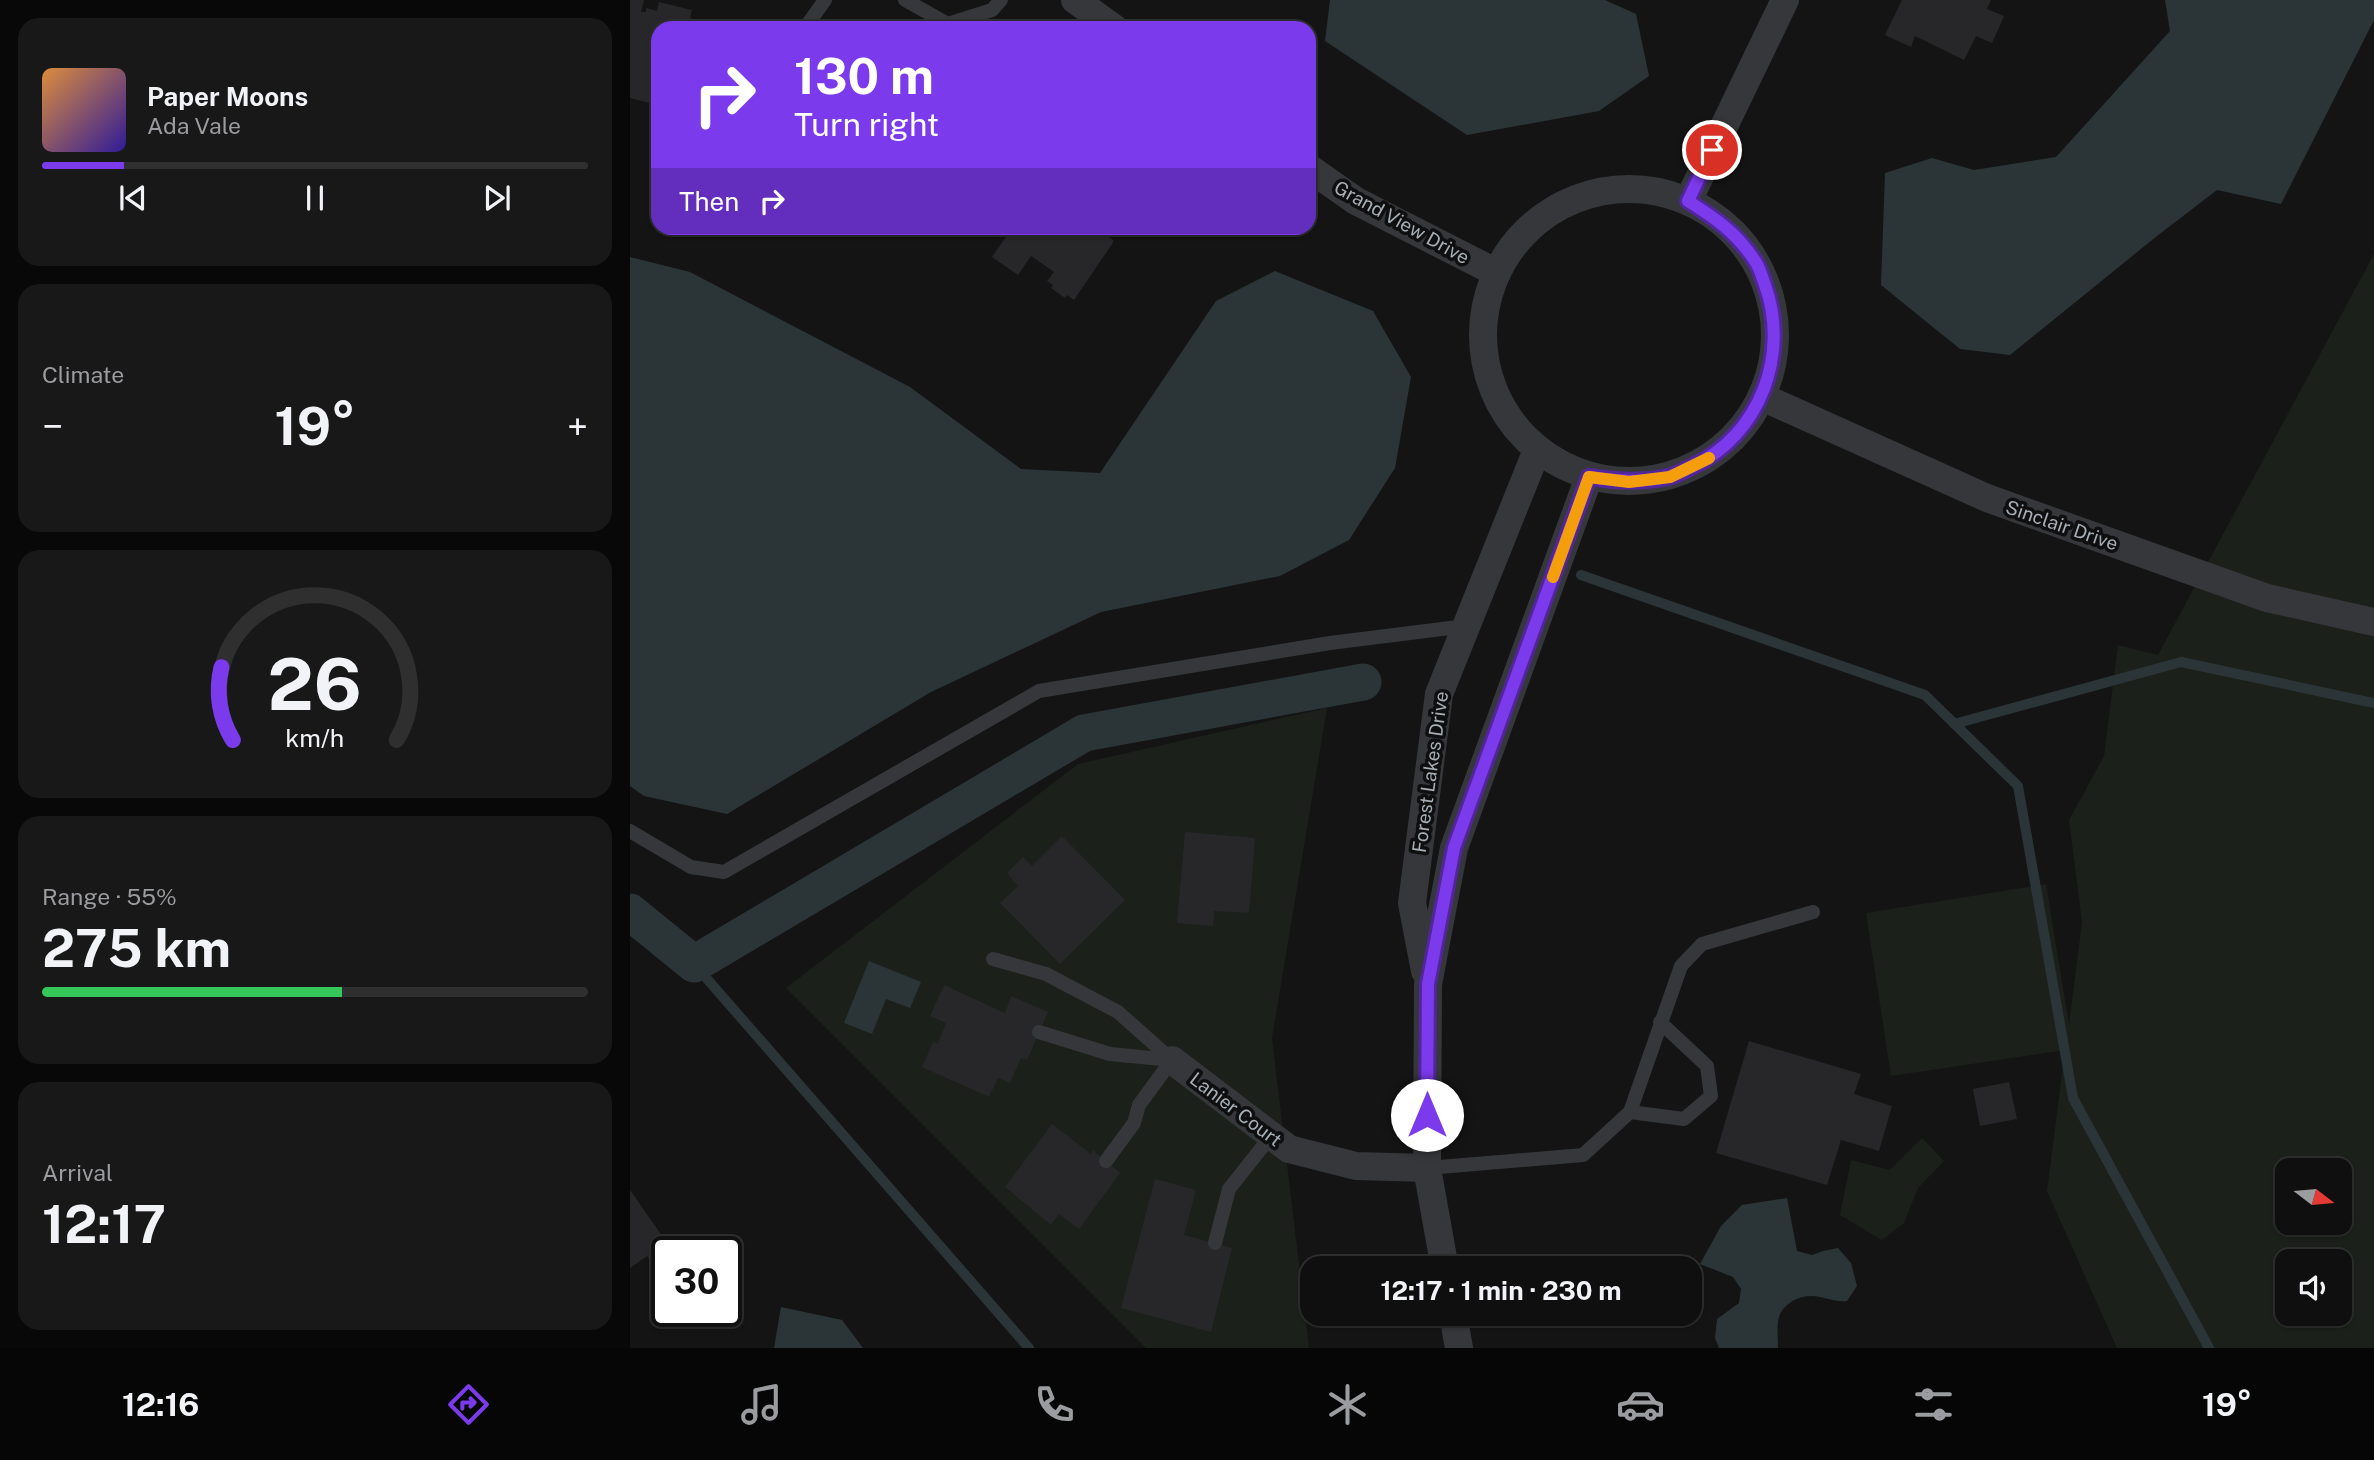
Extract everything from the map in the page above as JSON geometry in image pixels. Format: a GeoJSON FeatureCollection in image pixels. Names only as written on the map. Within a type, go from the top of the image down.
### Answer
{"type":"FeatureCollection","features":[{"type":"Feature","properties":{"kind":"street"},"geometry":{"type":"LineString","coordinates":[[1075,0],[1104,21]]}},
{"type":"Feature","properties":{"kind":"street"},"geometry":{"type":"LineString","coordinates":[[1688,201],[1785,0]]}},
{"type":"Feature","properties":{"kind":"street","name":"Grand View Drive"},"geometry":{"type":"LineString","coordinates":[[1316,173],[1356,201],[1497,272]]}},
{"type":"Feature","properties":{"kind":"street"},"geometry":{"type":"LineString","coordinates":[[1645,189],[1688,201],[1727,226],[1757,262],[1773,306],[1775,352],[1762,397],[1740,432],[1708,459],[1670,477],[1629,482],[1589,477],[1561,466],[1537,450],[1505,413],[1486,368],[1484,320],[1497,272],[1522,235],[1558,207],[1600,191],[1645,189]]}},
{"type":"Feature","properties":{"kind":"street","name":"Sinclair Drive"},"geometry":{"type":"LineString","coordinates":[[1762,397],[1987,498],[2267,598],[2374,622]]}},
{"type":"Feature","properties":{"kind":"street","name":"Forest Lakes Drive"},"geometry":{"type":"LineString","coordinates":[[1428,984],[1412,903],[1439,694],[1537,450]]}},
{"type":"Feature","properties":{"kind":"street","name":"Forest Lakes Drive"},"geometry":{"type":"LineString","coordinates":[[1443,1256],[1427,1168],[1428,984],[1454,848],[1589,477]]}},
{"type":"Feature","properties":{"kind":"street","name":"Lanier Court"},"geometry":{"type":"LineString","coordinates":[[1172,1060],[1289,1149],[1356,1166],[1427,1168]]}},
{"type":"Feature","properties":{"kind":"street"},"geometry":{"type":"LineString","coordinates":[[1455,1326],[1459,1348]]}},
{"type":"Feature","properties":{"kind":"lane"},"geometry":{"type":"LineString","coordinates":[[810,21],[825,0]]}},
{"type":"Feature","properties":{"kind":"lane"},"geometry":{"type":"LineString","coordinates":[[905,0],[943,21]]}},
{"type":"Feature","properties":{"kind":"lane"},"geometry":{"type":"LineString","coordinates":[[957,21],[992,10],[1001,0]]}},
{"type":"Feature","properties":{"kind":"lane"},"geometry":{"type":"LineString","coordinates":[[630,831],[691,867],[724,872],[1039,691],[1330,643],[1466,626]]}},
{"type":"Feature","properties":{"kind":"lane"},"geometry":{"type":"LineString","coordinates":[[1427,1168],[1583,1155],[1630,1112],[1681,966],[1702,944],[1813,912]]}},
{"type":"Feature","properties":{"kind":"lane"},"geometry":{"type":"LineString","coordinates":[[993,958],[1046,974],[1118,1012],[1172,1060]]}},
{"type":"Feature","properties":{"kind":"lane"},"geometry":{"type":"LineString","coordinates":[[1630,1112],[1684,1119],[1711,1096],[1707,1066],[1660,1022]]}},
{"type":"Feature","properties":{"kind":"lane"},"geometry":{"type":"LineString","coordinates":[[1040,1032],[1110,1054],[1172,1060]]}},
{"type":"Feature","properties":{"kind":"lane"},"geometry":{"type":"LineString","coordinates":[[1107,1161],[1134,1123],[1139,1105],[1172,1060]]}},
{"type":"Feature","properties":{"kind":"lane"},"geometry":{"type":"LineString","coordinates":[[1215,1244],[1229,1189],[1270,1136]]}},
{"type":"Feature","properties":{"kind":"shaded area"},"geometry":{"type":"Polygon","coordinates":[[[1330,0],[1605,0],[1636,14],[1649,76],[1599,111],[1467,135],[1325,41],[1330,0]]]}},
{"type":"Feature","properties":{"kind":"shaded area"},"geometry":{"type":"Polygon","coordinates":[[[2165,0],[2374,0],[2374,20],[2281,204],[2217,190],[2010,355],[1960,349],[1881,285],[1885,173],[1932,158],[1974,170],[2056,157],[2170,31],[2165,0]]]}},
{"type":"Feature","properties":{"kind":"shaded area"},"geometry":{"type":"Polygon","coordinates":[[[2374,254],[2374,1348],[2117,1348],[2047,1191],[2065,1050],[1891,1076],[1866,913],[2046,884],[2069,1025],[2082,922],[2069,820],[2104,756],[2118,645],[2158,655],[2374,254]]]}},
{"type":"Feature","properties":{"kind":"shaded area"},"geometry":{"type":"Polygon","coordinates":[[[630,257],[690,272],[910,387],[1021,469],[1100,473],[1216,301],[1275,271],[1373,311],[1411,377],[1395,468],[1349,540],[1280,576],[1101,612],[931,692],[727,814],[644,796],[630,786],[630,257]]]}},
{"type":"Feature","properties":{"kind":"shaded area"},"geometry":{"type":"Polygon","coordinates":[[[1327,708],[1272,1038],[1300,1273],[1300,1326],[1306,1326],[1309,1348],[1146,1348],[786,988],[1078,764],[1327,708]]]}},
{"type":"Feature","properties":{"kind":"shaded area"},"geometry":{"type":"Polygon","coordinates":[[[869,961],[921,982],[910,1008],[886,999],[872,1034],[844,1023],[869,961]]]}},
{"type":"Feature","properties":{"kind":"shaded area"},"geometry":{"type":"Polygon","coordinates":[[[1922,1138],[1944,1161],[1918,1188],[1904,1223],[1882,1240],[1840,1215],[1851,1160],[1890,1170],[1922,1138]]]}},
{"type":"Feature","properties":{"kind":"shaded area"},"geometry":{"type":"Polygon","coordinates":[[[1787,1198],[1797,1251],[1812,1255],[1838,1248],[1851,1263],[1857,1286],[1847,1301],[1808,1296],[1787,1305],[1779,1318],[1778,1348],[1719,1348],[1715,1338],[1717,1319],[1739,1303],[1741,1289],[1733,1277],[1702,1265],[1702,1260],[1721,1226],[1742,1205],[1787,1198]]]}},
{"type":"Feature","properties":{"kind":"shaded area"},"geometry":{"type":"Polygon","coordinates":[[[781,1307],[842,1320],[863,1348],[774,1348],[781,1307]]]}},
{"type":"Feature","properties":{"kind":"building"},"geometry":{"type":"Polygon","coordinates":[[[630,0],[644,0],[641,12],[646,12],[646,8],[657,11],[659,2],[692,10],[690,18],[701,21],[651,21],[651,103],[630,98],[630,0]]]}},
{"type":"Feature","properties":{"kind":"building"},"geometry":{"type":"Polygon","coordinates":[[[1902,0],[1991,0],[1987,9],[2004,16],[1992,43],[1976,36],[1964,60],[1915,36],[1911,47],[1885,35],[1902,0]]]}},
{"type":"Feature","properties":{"kind":"building"},"geometry":{"type":"Polygon","coordinates":[[[1003,235],[1106,235],[1114,241],[1074,300],[1067,295],[1065,298],[1051,288],[1053,285],[1047,281],[1054,272],[1031,256],[1018,275],[992,257],[1006,237],[1003,235]]]}},
{"type":"Feature","properties":{"kind":"building"},"geometry":{"type":"Polygon","coordinates":[[[1185,832],[1255,838],[1249,913],[1214,911],[1213,926],[1177,923],[1185,832]]]}},
{"type":"Feature","properties":{"kind":"building"},"geometry":{"type":"Polygon","coordinates":[[[1062,836],[1125,900],[1060,964],[1000,903],[1018,886],[1007,873],[1023,857],[1032,866],[1062,836]]]}},
{"type":"Feature","properties":{"kind":"building"},"geometry":{"type":"Polygon","coordinates":[[[944,985],[1005,1013],[1011,996],[1048,1012],[1027,1060],[1021,1058],[1010,1083],[998,1078],[989,1097],[922,1067],[933,1042],[938,1044],[946,1023],[930,1016],[944,985]]]}},
{"type":"Feature","properties":{"kind":"building"},"geometry":{"type":"Polygon","coordinates":[[[1749,1041],[1861,1074],[1854,1094],[1892,1106],[1879,1151],[1841,1140],[1827,1185],[1716,1153],[1749,1041]]]}},
{"type":"Feature","properties":{"kind":"building"},"geometry":{"type":"Polygon","coordinates":[[[2009,1082],[2017,1119],[1980,1126],[1973,1089],[2009,1082]]]}},
{"type":"Feature","properties":{"kind":"building"},"geometry":{"type":"Polygon","coordinates":[[[1052,1124],[1091,1154],[1093,1150],[1120,1173],[1079,1229],[1059,1214],[1051,1225],[1005,1187],[1052,1124]]]}},
{"type":"Feature","properties":{"kind":"building"},"geometry":{"type":"Polygon","coordinates":[[[1155,1179],[1196,1190],[1184,1235],[1232,1248],[1211,1332],[1121,1308],[1155,1179]]]}},
{"type":"Feature","properties":{"kind":"building"},"geometry":{"type":"Polygon","coordinates":[[[630,1190],[662,1236],[651,1236],[651,1259],[647,1256],[630,1268],[630,1190]]]}},
{"type":"Feature","properties":{"kind":"waterway"},"geometry":{"type":"LineString","coordinates":[[1581,575],[1925,695],[2018,786],[2073,1098],[2209,1348]]}},
{"type":"Feature","properties":{"kind":"waterway"},"geometry":{"type":"LineString","coordinates":[[1954,724],[2181,662],[2374,703]]}},
{"type":"Feature","properties":{"kind":"waterway"},"geometry":{"type":"LineString","coordinates":[[630,912],[694,964],[1084,733],[1363,682]]}},
{"type":"Feature","properties":{"kind":"waterway"},"geometry":{"type":"LineString","coordinates":[[694,964],[1029,1348]]}},
{"type":"Feature","properties":{"kind":"slow traffic"},"geometry":{"type":"LineString","coordinates":[[1553,577],[1589,477],[1629,482],[1670,477],[1709,458]]}},
{"type":"Feature","properties":{"kind":"route"},"geometry":{"type":"LineString","coordinates":[[1427,1115],[1428,984],[1454,848],[1589,477],[1629,482],[1670,477],[1708,459],[1740,432],[1762,397],[1775,352],[1773,306],[1757,262],[1727,226],[1688,201],[1712,150]]}}]}
